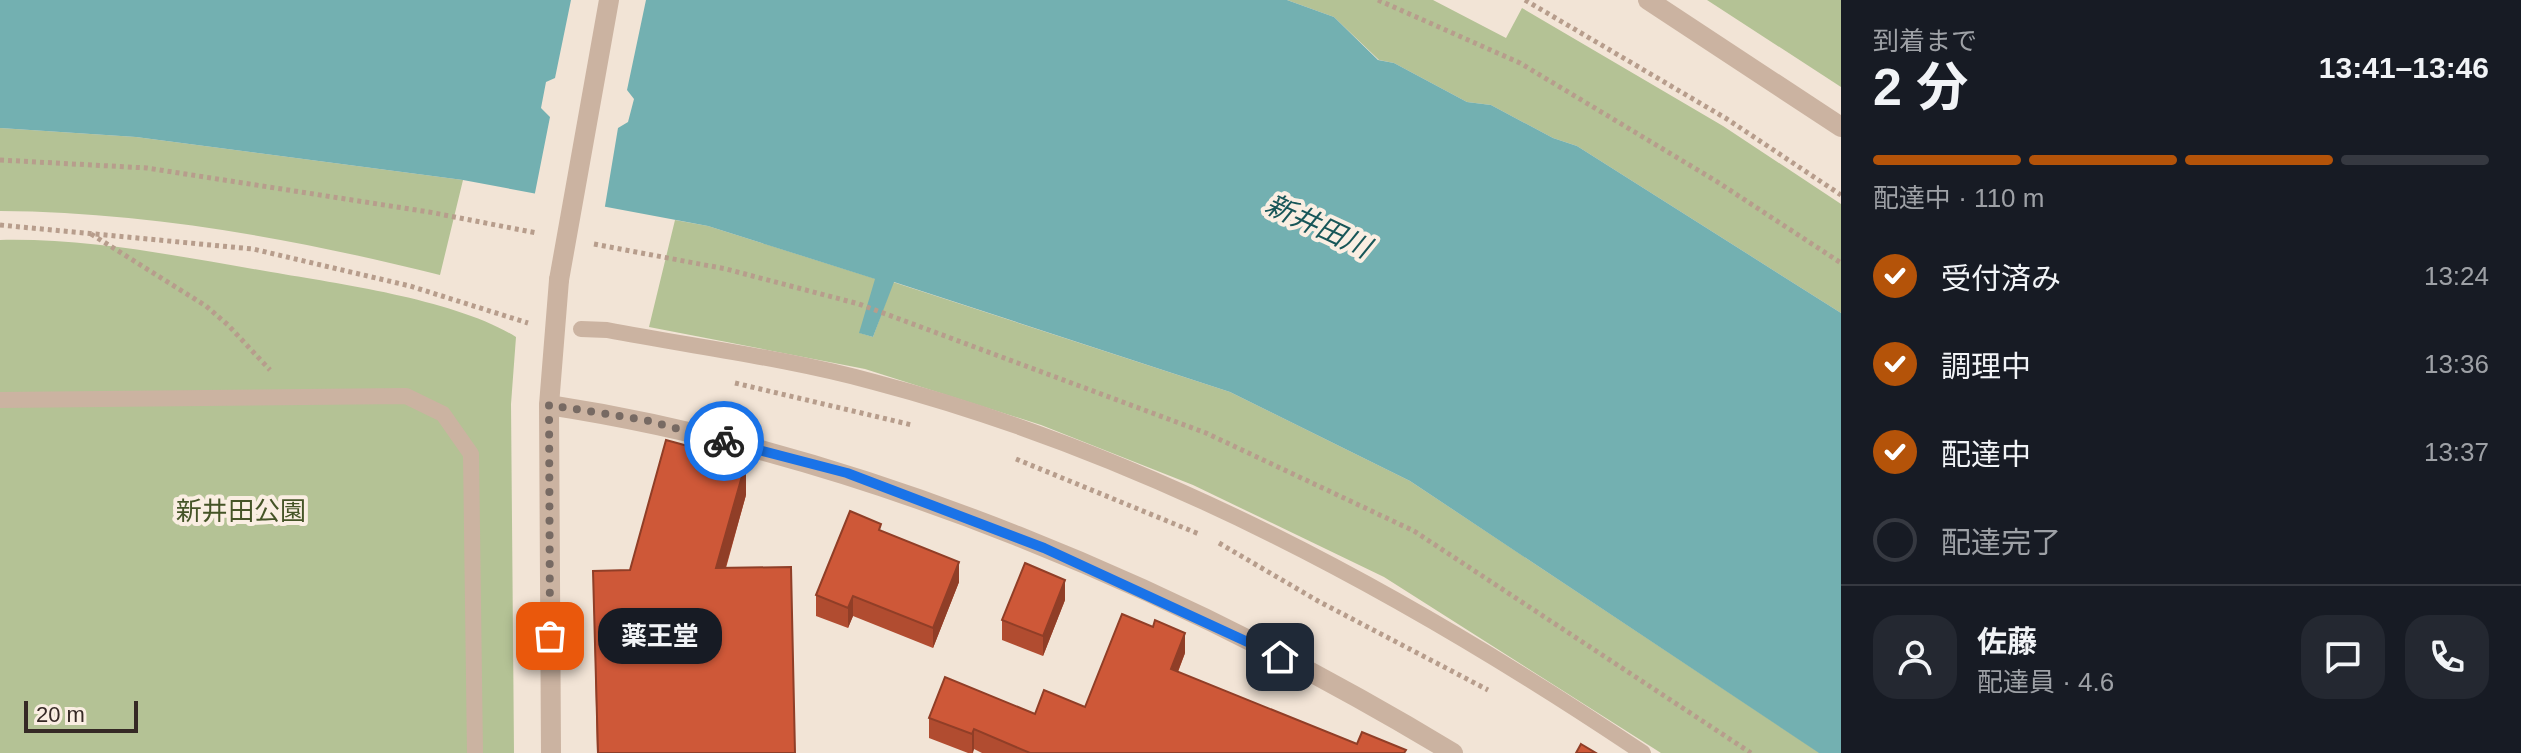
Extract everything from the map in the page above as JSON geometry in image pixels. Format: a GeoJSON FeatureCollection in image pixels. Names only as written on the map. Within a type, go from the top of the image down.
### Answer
{"type":"FeatureCollection","features":[{"type":"Feature","properties":{"kind":"street"},"geometry":{"type":"LineString","coordinates":[[551,753],[549,405],[559,280],[609,0]]}},
{"type":"Feature","properties":{"kind":"street"},"geometry":{"type":"LineString","coordinates":[[1648,0],[1841,127]]}},
{"type":"Feature","properties":{"kind":"street"},"geometry":{"type":"LineString","coordinates":[[549,405],[645,420],[847,473],[1030,542],[1336,684],[1452,753]]}},
{"type":"Feature","properties":{"kind":"lane"},"geometry":{"type":"LineString","coordinates":[[581,329],[607,330],[873,381],[1050,438],[1199,499],[1384,592],[1643,753]]}},
{"type":"Feature","properties":{"kind":"lane"},"geometry":{"type":"LineString","coordinates":[[0,400],[406,396],[443,414],[471,454],[475,753]]}},
{"type":"Feature","properties":{"kind":"path"},"geometry":{"type":"LineString","coordinates":[[1378,0],[1520,63],[1716,181],[1841,263]]}},
{"type":"Feature","properties":{"kind":"path"},"geometry":{"type":"LineString","coordinates":[[1525,0],[1727,119],[1841,195]]}},
{"type":"Feature","properties":{"kind":"path"},"geometry":{"type":"LineString","coordinates":[[0,160],[147,168],[429,212],[538,233]]}},
{"type":"Feature","properties":{"kind":"path"},"geometry":{"type":"LineString","coordinates":[[0,225],[253,249],[410,286],[531,324]]}},
{"type":"Feature","properties":{"kind":"path"},"geometry":{"type":"LineString","coordinates":[[89,232],[206,306],[296,397]]}},
{"type":"Feature","properties":{"kind":"path"},"geometry":{"type":"LineString","coordinates":[[585,242],[726,269],[859,304],[1206,433],[1414,531],[1751,753]]}},
{"type":"Feature","properties":{"kind":"path"},"geometry":{"type":"LineString","coordinates":[[730,382],[924,428]]}},
{"type":"Feature","properties":{"kind":"path"},"geometry":{"type":"LineString","coordinates":[[1012,457],[1202,535]]}},
{"type":"Feature","properties":{"kind":"path"},"geometry":{"type":"LineString","coordinates":[[1216,541],[1318,601],[1492,692]]}},
{"type":"Feature","properties":{"kind":"green space"},"geometry":{"type":"Polygon","coordinates":[[[1287,0],[1433,0],[1506,38],[1522,8],[1723,126],[1841,204],[1841,313],[1577,146],[1553,138],[1491,105],[1467,102],[1394,63],[1379,60],[1334,17],[1287,0]]]}},
{"type":"Feature","properties":{"kind":"green space"},"geometry":{"type":"Polygon","coordinates":[[[1707,0],[1841,0],[1841,87],[1707,0]]]}},
{"type":"Feature","properties":{"kind":"green space"},"geometry":{"type":"Polygon","coordinates":[[[0,128],[136,137],[463,180],[440,275],[277,239],[167,222],[0,211],[0,128]]]}},
{"type":"Feature","properties":{"kind":"green space"},"geometry":{"type":"Polygon","coordinates":[[[675,220],[708,226],[876,279],[860,333],[873,337],[893,282],[1230,392],[1410,481],[1820,753],[1661,753],[1384,577],[1193,485],[1041,425],[865,369],[649,327],[675,220]]]}},
{"type":"Feature","properties":{"kind":"green space","name":"新井田公園"},"geometry":{"type":"Polygon","coordinates":[[[0,240],[68,242],[136,250],[364,288],[463,313],[516,337],[511,404],[514,753],[0,753],[0,240]]]}},
{"type":"Feature","properties":{"kind":"water","name":"新井田川"},"geometry":{"type":"Polygon","coordinates":[[[0,0],[1287,0],[1334,17],[1378,60],[1394,63],[1467,102],[1491,105],[1553,138],[1577,146],[1841,313],[1841,753],[1819,753],[1410,481],[1230,392],[894,282],[873,337],[859,333],[875,279],[708,226],[463,180],[136,137],[0,128],[0,0]]]}},
{"type":"Feature","properties":{"kind":"pier"},"geometry":{"type":"Polygon","coordinates":[[[571,0],[646,0],[627,90],[634,99],[628,122],[618,128],[604,212],[534,198],[550,117],[541,108],[546,82],[555,78],[571,0]]]}},
{"type":"Feature","properties":{"kind":"building"},"geometry":{"type":"Polygon","coordinates":[[[666,440],[746,462],[716,568],[791,567],[795,753],[598,753],[593,571],[630,570],[666,440]]]}},
{"type":"Feature","properties":{"kind":"building"},"geometry":{"type":"Polygon","coordinates":[[[850,511],[881,524],[879,530],[959,562],[933,628],[853,596],[848,608],[816,595],[850,511]]]}},
{"type":"Feature","properties":{"kind":"building"},"geometry":{"type":"Polygon","coordinates":[[[1025,563],[1065,580],[1043,636],[1002,620],[1025,563]]]}},
{"type":"Feature","properties":{"kind":"building"},"geometry":{"type":"Polygon","coordinates":[[[1122,614],[1153,627],[1155,620],[1185,633],[1171,669],[1357,744],[1362,732],[1406,750],[1404,753],[1030,753],[974,729],[972,734],[929,718],[945,677],[1035,714],[1044,690],[1085,707],[1122,614]]]}},
{"type":"Feature","properties":{"kind":"building"},"geometry":{"type":"Polygon","coordinates":[[[1581,744],[1596,753],[1576,753],[1581,744]]]}},
{"type":"Feature","properties":{"kind":"way so far"},"geometry":{"type":"LineString","coordinates":[[550,636],[549,405],[645,420],[724,441]]}},
{"type":"Feature","properties":{"kind":"place","name":"薬王堂"},"geometry":{"type":"Point","coordinates":[550,636]}},
{"type":"Feature","properties":{"kind":"route"},"geometry":{"type":"LineString","coordinates":[[724,441],[847,473],[1044,548],[1280,657]]}}]}
